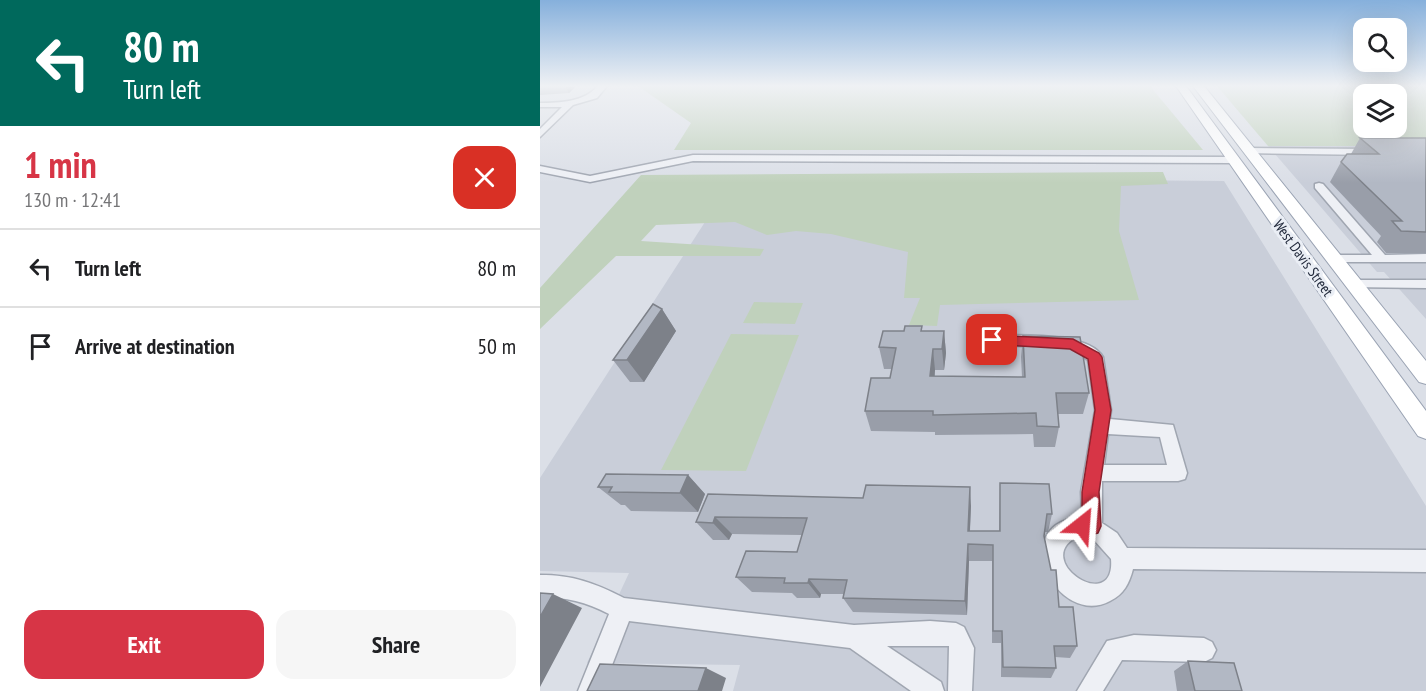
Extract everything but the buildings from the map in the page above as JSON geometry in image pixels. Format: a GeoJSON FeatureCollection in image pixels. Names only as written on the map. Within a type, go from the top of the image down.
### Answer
{"type":"FeatureCollection","features":[{"type":"Feature","properties":{"kind":"main road","name":"West Davis Street"},"geometry":{"type":"LineString","coordinates":[[1203,118],[1426,429]]}},
{"type":"Feature","properties":{"kind":"main road","name":"West Davis Street"},"geometry":{"type":"LineString","coordinates":[[1223,118],[1426,376]]}},
{"type":"Feature","properties":{"kind":"lane"},"geometry":{"type":"LineString","coordinates":[[540,134],[556,118]]}},
{"type":"Feature","properties":{"kind":"lane"},"geometry":{"type":"LineString","coordinates":[[1249,152],[1380,152]]}},
{"type":"Feature","properties":{"kind":"lane"},"geometry":{"type":"LineString","coordinates":[[540,169],[590,179],[693,158],[1233,160]]}},
{"type":"Feature","properties":{"kind":"lane"},"geometry":{"type":"LineString","coordinates":[[1319,186],[1381,258]]}},
{"type":"Feature","properties":{"kind":"lane"},"geometry":{"type":"LineString","coordinates":[[1333,259],[1426,258]]}},
{"type":"Feature","properties":{"kind":"lane"},"geometry":{"type":"LineString","coordinates":[[1353,284],[1426,284]]}},
{"type":"Feature","properties":{"kind":"lane"},"geometry":{"type":"LineString","coordinates":[[992,340],[1073,344],[1095,357],[1103,410],[1091,492],[1092,526]]}},
{"type":"Feature","properties":{"kind":"lane"},"geometry":{"type":"LineString","coordinates":[[1094,473],[1178,473],[1167,430],[1101,426]]}},
{"type":"Feature","properties":{"kind":"lane"},"geometry":{"type":"LineString","coordinates":[[1092,526],[1111,538],[1121,558],[1122,569],[1118,581],[1111,590],[1100,595],[1082,594],[1065,584],[1057,573],[1053,561],[1053,549],[1057,540],[1072,527],[1092,526]]}},
{"type":"Feature","properties":{"kind":"lane"},"geometry":{"type":"LineString","coordinates":[[1121,558],[1426,561]]}},
{"type":"Feature","properties":{"kind":"lane"},"geometry":{"type":"LineString","coordinates":[[540,586],[566,586],[597,596],[622,609],[854,637],[916,632],[956,635],[962,648],[960,691]]}},
{"type":"Feature","properties":{"kind":"lane"},"geometry":{"type":"LineString","coordinates":[[590,691],[622,609]]}},
{"type":"Feature","properties":{"kind":"lane"},"geometry":{"type":"LineString","coordinates":[[854,637],[932,691]]}},
{"type":"Feature","properties":{"kind":"lane"},"geometry":{"type":"LineString","coordinates":[[1089,691],[1115,649],[1134,647],[1204,650]]}},
{"type":"Feature","properties":{"kind":"shaded area"},"geometry":{"type":"Polygon","coordinates":[[[1268,146],[1426,146],[1426,319],[1384,272],[1377,272],[1268,146]]]}},
{"type":"Feature","properties":{"kind":"shaded area"},"geometry":{"type":"Polygon","coordinates":[[[734,177],[1224,181],[1426,506],[1426,691],[733,691],[740,665],[587,663],[629,573],[540,571],[540,478],[734,177]]]}},
{"type":"Feature","properties":{"kind":"green space"},"geometry":{"type":"Polygon","coordinates":[[[684,118],[1177,118],[1203,150],[674,150],[691,123],[684,118]]]}},
{"type":"Feature","properties":{"kind":"green space"},"geometry":{"type":"Polygon","coordinates":[[[1244,118],[1353,118],[1353,138],[1407,138],[1407,118],[1426,118],[1426,146],[1268,146],[1244,118]]]}},
{"type":"Feature","properties":{"kind":"green space"},"geometry":{"type":"Polygon","coordinates":[[[1163,172],[1168,184],[1121,186],[1119,231],[1139,300],[940,305],[937,326],[909,325],[920,298],[904,298],[908,252],[831,234],[796,231],[767,235],[735,222],[656,225],[641,241],[764,249],[760,256],[616,256],[540,329],[540,288],[641,175],[1163,172]]]}},
{"type":"Feature","properties":{"kind":"green space"},"geometry":{"type":"Polygon","coordinates":[[[754,302],[803,303],[795,324],[743,323],[754,302]]]}},
{"type":"Feature","properties":{"kind":"green space"},"geometry":{"type":"Polygon","coordinates":[[[731,334],[799,335],[746,471],[661,470],[731,334]]]}},
{"type":"Feature","properties":{"kind":"route"},"geometry":{"type":"LineString","coordinates":[[992,340],[1073,344],[1084,348],[1095,357],[1103,410],[1091,492],[1092,526],[1082,525]]}}]}
